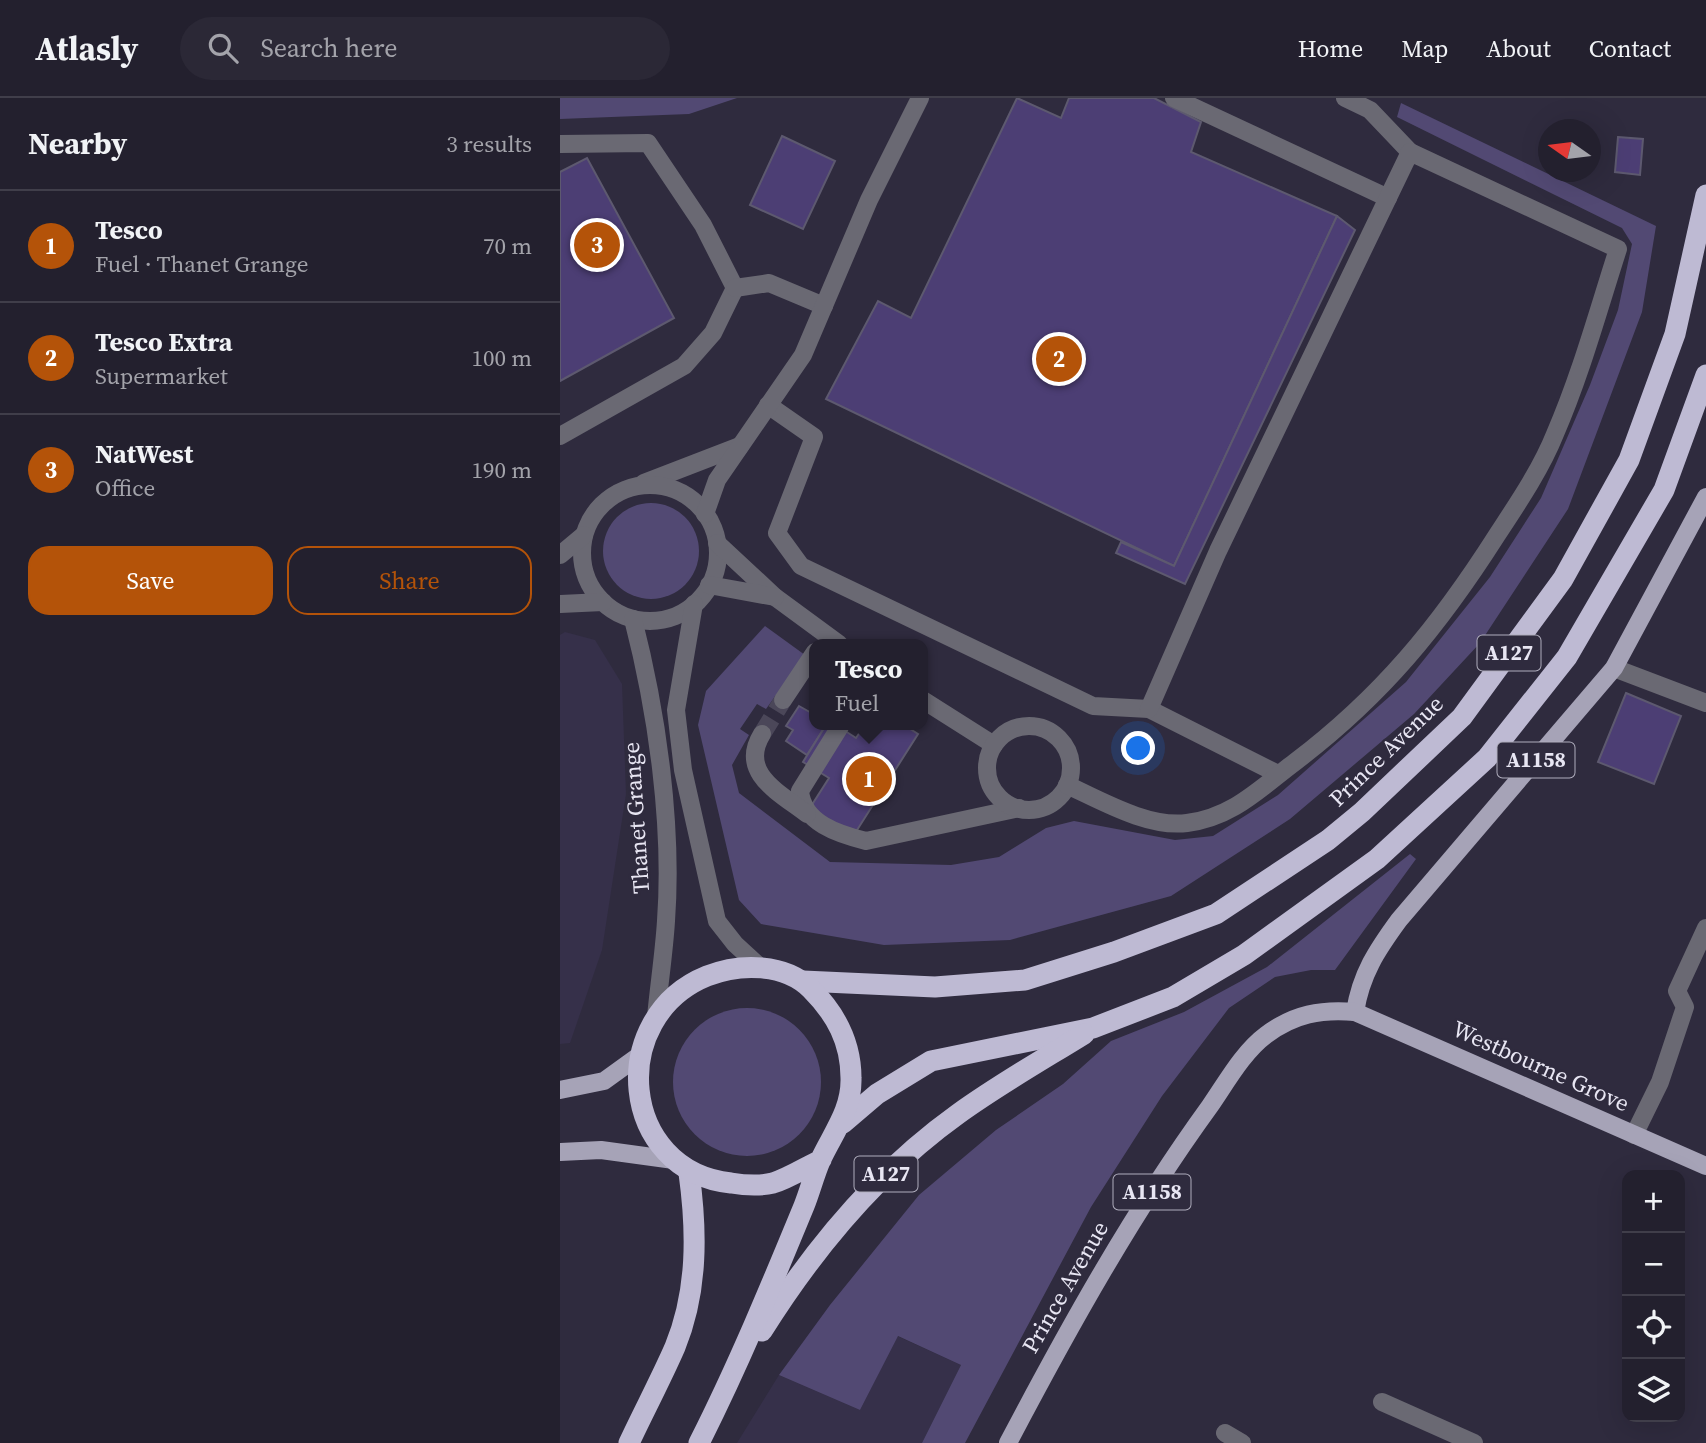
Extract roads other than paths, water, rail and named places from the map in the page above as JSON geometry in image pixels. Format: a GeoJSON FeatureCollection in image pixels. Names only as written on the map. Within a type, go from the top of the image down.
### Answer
{"type":"FeatureCollection","features":[{"type":"Feature","properties":{"kind":"highway","name":"Prince Avenue"},"geometry":{"type":"LineString","coordinates":[[803,981],[935,987],[1025,980],[1114,952],[1216,914],[1328,840],[1362,812],[1462,717],[1563,579],[1633,448],[1675,334],[1706,195]]}},
{"type":"Feature","properties":{"kind":"highway","name":"A127"},"geometry":{"type":"LineString","coordinates":[[733,1377],[825,1238],[889,1171],[957,1114],[1093,1028],[1172,996],[1244,955],[1377,859],[1487,758],[1567,657],[1664,490],[1706,375]]}},
{"type":"Feature","properties":{"kind":"highway"},"geometry":{"type":"LineString","coordinates":[[761,968],[780,970],[803,981],[828,1006],[846,1039],[852,1079],[842,1123],[821,1160],[772,1183],[715,1182],[682,1166],[650,1130],[637,1087],[640,1055],[656,1017],[679,991],[707,976],[732,969],[761,968]]}},
{"type":"Feature","properties":{"kind":"highway","name":"A127"},"geometry":{"type":"LineString","coordinates":[[842,1123],[877,1094],[931,1061],[1093,1028]]}},
{"type":"Feature","properties":{"kind":"highway","name":"A127"},"geometry":{"type":"LineString","coordinates":[[699,1443],[733,1377],[821,1160]]}},
{"type":"Feature","properties":{"kind":"highway"},"geometry":{"type":"LineString","coordinates":[[629,1443],[676,1345],[690,1294],[695,1256],[682,1166]]}},
{"type":"Feature","properties":{"kind":"main road","name":"A1158"},"geometry":{"type":"LineString","coordinates":[[1355,1012],[1361,980],[1370,961],[1399,920],[1614,668],[1706,496]]}},
{"type":"Feature","properties":{"kind":"main road","name":"Prince Avenue"},"geometry":{"type":"LineString","coordinates":[[1008,1443],[1085,1302],[1138,1213],[1242,1061],[1263,1037],[1287,1021],[1307,1013],[1331,1010],[1355,1012]]}},
{"type":"Feature","properties":{"kind":"main road","name":"Westbourne Grove"},"geometry":{"type":"LineString","coordinates":[[1355,1012],[1706,1166]]}},
{"type":"Feature","properties":{"kind":"main road"},"geometry":{"type":"LineString","coordinates":[[560,1090],[604,1081],[640,1055]]}},
{"type":"Feature","properties":{"kind":"main road"},"geometry":{"type":"LineString","coordinates":[[560,1152],[601,1150],[682,1166]]}},
{"type":"Feature","properties":{"kind":"street"},"geometry":{"type":"LineString","coordinates":[[705,513],[717,480],[803,355],[869,200],[920,98]]}},
{"type":"Feature","properties":{"kind":"street"},"geometry":{"type":"LineString","coordinates":[[1174,98],[1388,198]]}},
{"type":"Feature","properties":{"kind":"street"},"geometry":{"type":"LineString","coordinates":[[1067,785],[1133,816],[1184,824],[1226,814],[1325,740],[1390,681],[1470,578],[1515,507],[1555,436],[1581,368],[1618,248],[1410,152],[1370,110],[1345,98]]}},
{"type":"Feature","properties":{"kind":"street"},"geometry":{"type":"LineString","coordinates":[[560,144],[648,144],[704,225],[735,288]]}},
{"type":"Feature","properties":{"kind":"street"},"geometry":{"type":"LineString","coordinates":[[1149,709],[1218,551],[1410,152]]}},
{"type":"Feature","properties":{"kind":"street"},"geometry":{"type":"LineString","coordinates":[[735,288],[769,283],[824,306]]}},
{"type":"Feature","properties":{"kind":"street"},"geometry":{"type":"LineString","coordinates":[[560,436],[684,366],[713,333],[735,288]]}},
{"type":"Feature","properties":{"kind":"street"},"geometry":{"type":"LineString","coordinates":[[768,405],[814,437],[777,533],[801,566],[1093,706],[1149,709],[1279,774]]}},
{"type":"Feature","properties":{"kind":"street"},"geometry":{"type":"LineString","coordinates":[[560,555],[584,534],[592,517],[604,502],[620,492],[740,446]]}},
{"type":"Feature","properties":{"kind":"street"},"geometry":{"type":"LineString","coordinates":[[584,534],[584,569],[591,587],[603,602],[633,619],[663,619],[694,604],[709,585],[717,564],[717,543],[705,513],[680,492],[659,485],[637,486]]}},
{"type":"Feature","properties":{"kind":"street"},"geometry":{"type":"LineString","coordinates":[[717,543],[826,639]]}},
{"type":"Feature","properties":{"kind":"street"},"geometry":{"type":"LineString","coordinates":[[709,585],[775,597]]}},
{"type":"Feature","properties":{"kind":"street"},"geometry":{"type":"LineString","coordinates":[[560,604],[603,602]]}},
{"type":"Feature","properties":{"kind":"street"},"geometry":{"type":"LineString","coordinates":[[694,604],[676,710],[683,770],[718,921],[735,944],[761,968]]}},
{"type":"Feature","properties":{"kind":"street","name":"Thanet Grange"},"geometry":{"type":"LineString","coordinates":[[633,619],[648,677],[664,804],[666,920],[656,1017]]}},
{"type":"Feature","properties":{"kind":"street"},"geometry":{"type":"LineString","coordinates":[[783,701],[809,661]]}},
{"type":"Feature","properties":{"kind":"street"},"geometry":{"type":"LineString","coordinates":[[1614,668],[1706,703]]}},
{"type":"Feature","properties":{"kind":"street"},"geometry":{"type":"LineString","coordinates":[[928,704],[994,745]]}},
{"type":"Feature","properties":{"kind":"street"},"geometry":{"type":"LineString","coordinates":[[762,734],[753,753],[758,774],[807,814],[842,835],[866,841],[1019,808],[1042,808],[1061,795],[1067,785],[1070,758],[1065,745],[1043,728],[1029,725],[1015,728],[994,745],[988,757],[990,783],[996,794],[1019,808]]}},
{"type":"Feature","properties":{"kind":"street"},"geometry":{"type":"LineString","coordinates":[[807,814],[801,803],[800,791],[838,730]]}},
{"type":"Feature","properties":{"kind":"street"},"geometry":{"type":"LineString","coordinates":[[1634,1135],[1660,1082],[1685,1007],[1677,990],[1706,928]]}},
{"type":"Feature","properties":{"kind":"street"},"geometry":{"type":"LineString","coordinates":[[1382,1402],[1474,1443]]}},
{"type":"Feature","properties":{"kind":"street"},"geometry":{"type":"LineString","coordinates":[[1225,1433],[1242,1443]]}},
{"type":"Feature","properties":{"kind":"tunnel"},"geometry":{"type":"LineString","coordinates":[[762,734],[783,700]]}},
{"type":"Feature","properties":{"kind":"place","name":"NatWest"},"geometry":{"type":"Point","coordinates":[597,245]}},
{"type":"Feature","properties":{"kind":"place","name":"Tesco Extra"},"geometry":{"type":"Point","coordinates":[1059,359]}},
{"type":"Feature","properties":{"kind":"place","name":"Tesco"},"geometry":{"type":"Point","coordinates":[869,779]}}]}
